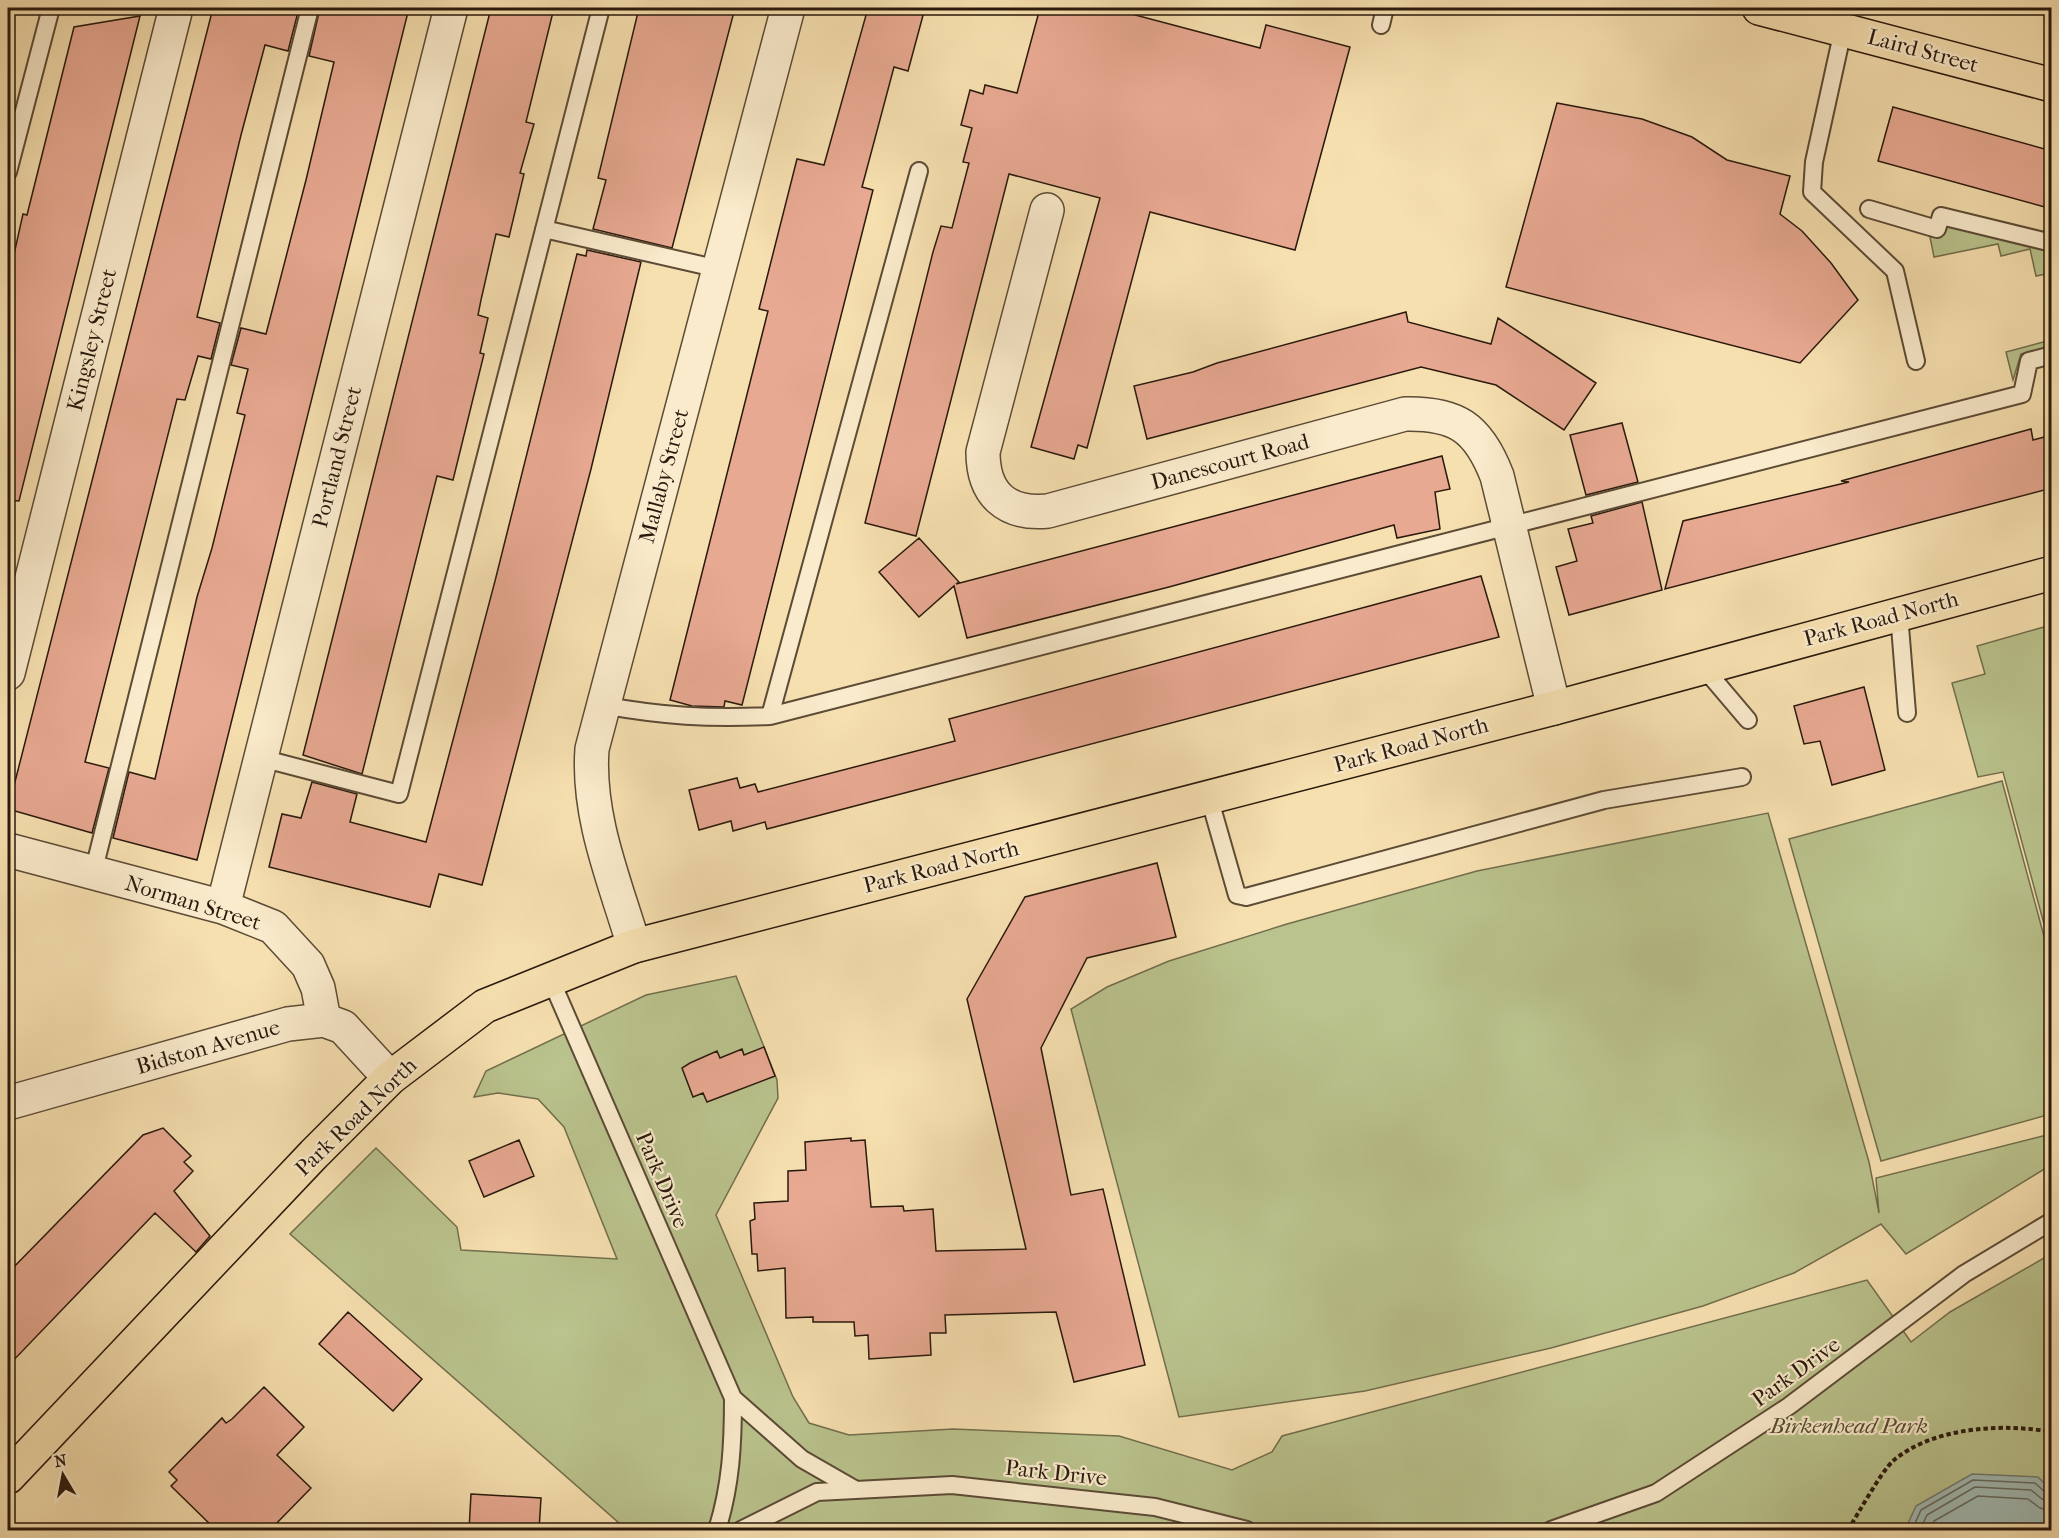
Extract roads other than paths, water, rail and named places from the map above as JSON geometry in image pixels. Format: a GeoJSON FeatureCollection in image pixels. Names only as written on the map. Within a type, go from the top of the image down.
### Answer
{"type":"FeatureCollection","features":[{"type":"Feature","properties":{"kind":"main road","name":"Laird Street"},"geometry":{"type":"LineString","coordinates":[[1777,10],[1843,30],[2052,85]]}},
{"type":"Feature","properties":{"kind":"main road","name":"Park Road North"},"geometry":{"type":"LineString","coordinates":[[8,1477],[390,1078],[485,1006],[634,946],[1554,708],[2052,573]]}},
{"type":"Feature","properties":{"kind":"street","name":"Kingsley Street"},"geometry":{"type":"LineString","coordinates":[[8,673],[176,8]]}},
{"type":"Feature","properties":{"kind":"street","name":"Portland Street"},"geometry":{"type":"LineString","coordinates":[[223,907],[452,8]]}},
{"type":"Feature","properties":{"kind":"street","name":"Mallaby Street"},"geometry":{"type":"LineString","coordinates":[[634,946],[593,806],[590,778],[592,749],[788,8]]}},
{"type":"Feature","properties":{"kind":"street","name":"Danescourt Road"},"geometry":{"type":"LineString","coordinates":[[1047,210],[983,452],[983,469],[988,485],[999,499],[1013,508],[1030,513],[1048,511],[1405,414],[1428,414],[1452,418],[1472,433],[1489,455],[1554,708]]}},
{"type":"Feature","properties":{"kind":"street","name":"Norman Street"},"geometry":{"type":"LineString","coordinates":[[8,850],[223,907],[273,927],[308,965],[318,988],[324,1020]]}},
{"type":"Feature","properties":{"kind":"street"},"geometry":{"type":"LineString","coordinates":[[324,1020],[343,1027],[390,1078]]}},
{"type":"Feature","properties":{"kind":"street","name":"Bidston Avenue"},"geometry":{"type":"LineString","coordinates":[[8,1103],[288,1024],[324,1020]]}},
{"type":"Feature","properties":{"kind":"lane"},"geometry":{"type":"LineString","coordinates":[[8,172],[51,8]]}},
{"type":"Feature","properties":{"kind":"lane"},"geometry":{"type":"LineString","coordinates":[[93,873],[310,8]]}},
{"type":"Feature","properties":{"kind":"lane"},"geometry":{"type":"LineString","coordinates":[[261,758],[399,794],[601,8]]}},
{"type":"Feature","properties":{"kind":"lane"},"geometry":{"type":"LineString","coordinates":[[1382,25],[1385,8]]}},
{"type":"Feature","properties":{"kind":"lane"},"geometry":{"type":"LineString","coordinates":[[1843,30],[1814,162],[1812,192],[1895,271],[1916,361]]}},
{"type":"Feature","properties":{"kind":"lane"},"geometry":{"type":"LineString","coordinates":[[770,716],[919,171]]}},
{"type":"Feature","properties":{"kind":"lane"},"geometry":{"type":"LineString","coordinates":[[1869,209],[1937,229],[1941,216],[2052,243]]}},
{"type":"Feature","properties":{"kind":"lane"},"geometry":{"type":"LineString","coordinates":[[544,229],[719,269]]}},
{"type":"Feature","properties":{"kind":"lane"},"geometry":{"type":"LineString","coordinates":[[602,705],[649,714],[707,719],[770,716],[2022,394],[2029,361],[2052,355]]}},
{"type":"Feature","properties":{"kind":"lane"},"geometry":{"type":"LineString","coordinates":[[1899,614],[1907,712]]}},
{"type":"Feature","properties":{"kind":"lane"},"geometry":{"type":"LineString","coordinates":[[1703,667],[1748,720]]}},
{"type":"Feature","properties":{"kind":"lane"},"geometry":{"type":"LineString","coordinates":[[1209,797],[1237,895],[1246,897],[1604,800],[1742,777]]}},
{"type":"Feature","properties":{"kind":"lane","name":"Park Drive"},"geometry":{"type":"LineString","coordinates":[[550,980],[733,1398],[733,1443],[728,1496],[717,1530]]}},
{"type":"Feature","properties":{"kind":"lane","name":"Park Drive"},"geometry":{"type":"LineString","coordinates":[[1551,1530],[1656,1493],[1789,1406],[1964,1274],[2052,1221]]}},
{"type":"Feature","properties":{"kind":"lane","name":"Park Drive"},"geometry":{"type":"LineString","coordinates":[[733,1398],[802,1459],[857,1490]]}},
{"type":"Feature","properties":{"kind":"lane","name":"Park Drive"},"geometry":{"type":"LineString","coordinates":[[741,1530],[817,1492],[952,1485],[1155,1507],[1247,1530]]}},
{"type":"Feature","properties":{"kind":"water"},"geometry":{"type":"Polygon","coordinates":[[[1972,1474],[2038,1477],[2051,1490],[2051,1530],[1905,1530],[1916,1506],[1972,1474]]]}},
{"type":"Feature","properties":{"kind":"park label","name":"Birkenhead Park"},"geometry":{"type":"Point","coordinates":[1849,1426]}}]}
